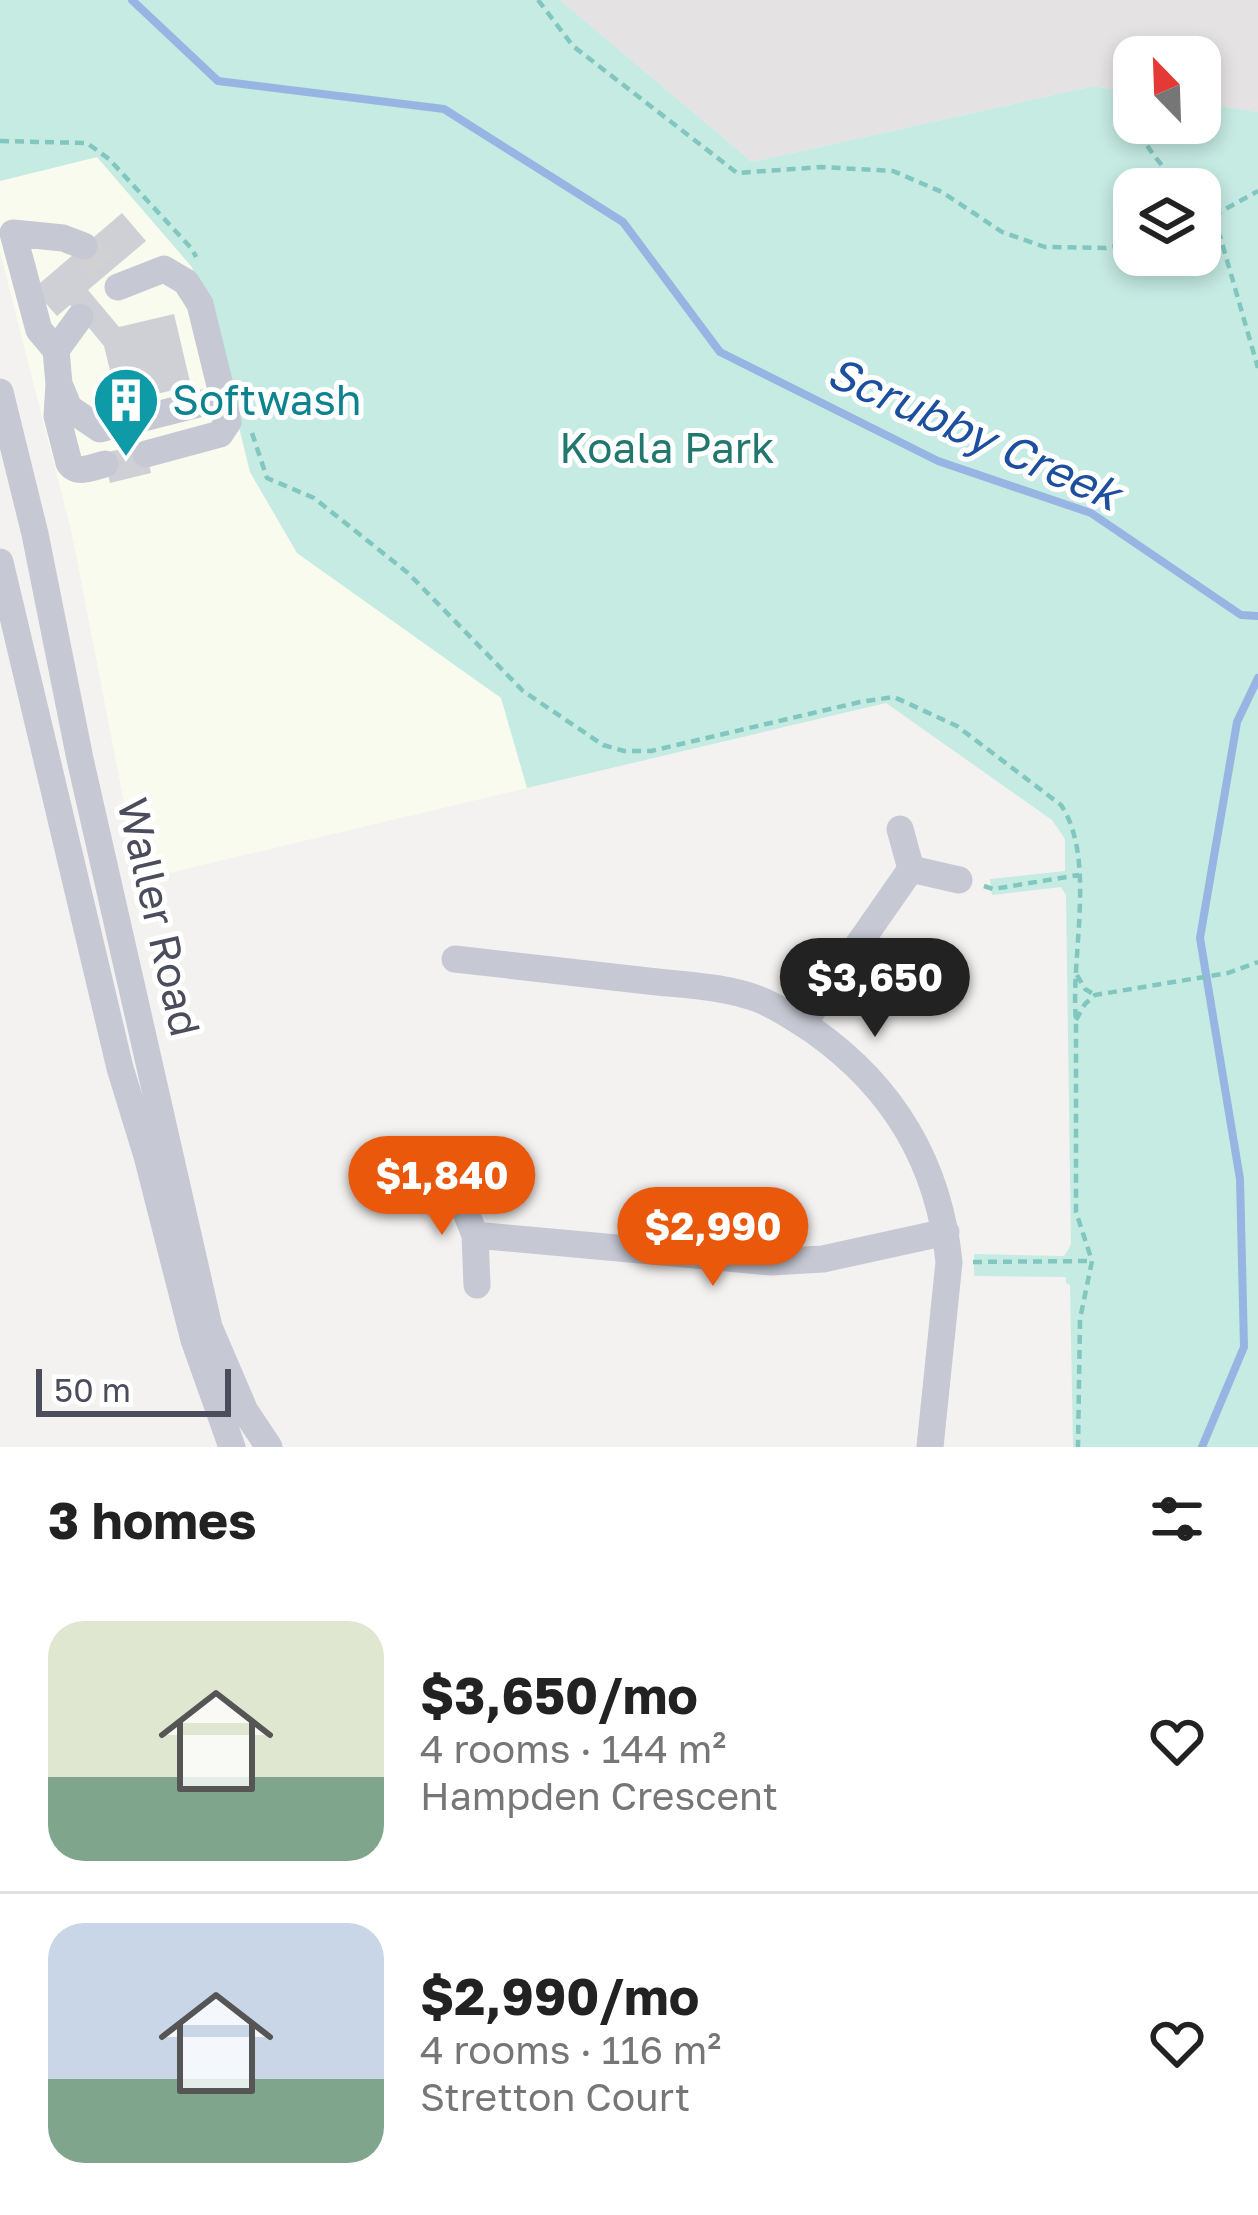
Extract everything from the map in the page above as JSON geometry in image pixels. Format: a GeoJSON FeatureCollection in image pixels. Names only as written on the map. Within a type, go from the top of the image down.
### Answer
{"type":"FeatureCollection","features":[{"type":"Feature","properties":{"kind":"street"},"geometry":{"type":"LineString","coordinates":[[83,246],[63,238],[13,233],[39,330],[56,350],[57,416],[69,463],[79,470],[105,464]]}},
{"type":"Feature","properties":{"kind":"street"},"geometry":{"type":"LineString","coordinates":[[56,350],[101,295],[164,268],[186,282],[200,304],[228,422],[220,434],[146,454]]}},
{"type":"Feature","properties":{"kind":"street"},"geometry":{"type":"LineString","coordinates":[[59,384],[69,408],[100,429],[223,398]]}},
{"type":"Feature","properties":{"kind":"street","name":"Waller Road"},"geometry":{"type":"LineString","coordinates":[[1,404],[35,534],[80,759],[208,1327],[245,1411],[269,1447]]}},
{"type":"Feature","properties":{"kind":"street","name":"Waller Road"},"geometry":{"type":"LineString","coordinates":[[0,562],[120,1068],[194,1340],[232,1447]]}},
{"type":"Feature","properties":{"kind":"street"},"geometry":{"type":"LineString","coordinates":[[48,766],[80,759]]}},
{"type":"Feature","properties":{"kind":"street"},"geometry":{"type":"LineString","coordinates":[[900,829],[911,869]]}},
{"type":"Feature","properties":{"kind":"street"},"geometry":{"type":"LineString","coordinates":[[911,869],[959,880]]}},
{"type":"Feature","properties":{"kind":"street"},"geometry":{"type":"LineString","coordinates":[[803,1024],[911,869]]}},
{"type":"Feature","properties":{"kind":"street"},"geometry":{"type":"LineString","coordinates":[[455,959],[758,998],[842,1051],[875,1084],[919,1147],[946,1232],[949,1262],[930,1447]]}},
{"type":"Feature","properties":{"kind":"street"},"geometry":{"type":"LineString","coordinates":[[453,1180],[475,1235],[477,1285]]}},
{"type":"Feature","properties":{"kind":"street"},"geometry":{"type":"LineString","coordinates":[[475,1235],[772,1262],[824,1259],[946,1232]]}},
{"type":"Feature","properties":{"kind":"path"},"geometry":{"type":"LineString","coordinates":[[538,0],[573,46],[737,173],[821,166],[893,171],[942,192],[1002,232],[1045,247],[1113,247]]}},
{"type":"Feature","properties":{"kind":"path"},"geometry":{"type":"LineString","coordinates":[[0,142],[87,142],[151,204],[192,249],[200,265]]}},
{"type":"Feature","properties":{"kind":"path"},"geometry":{"type":"LineString","coordinates":[[1145,144],[1164,168]]}},
{"type":"Feature","properties":{"kind":"path"},"geometry":{"type":"LineString","coordinates":[[1221,212],[1258,191]]}},
{"type":"Feature","properties":{"kind":"path"},"geometry":{"type":"LineString","coordinates":[[1221,239],[1258,368]]}},
{"type":"Feature","properties":{"kind":"path"},"geometry":{"type":"LineString","coordinates":[[251,430],[267,478],[314,498],[408,573],[524,691],[603,745],[651,751],[894,698],[957,726],[1061,805],[1073,823],[1079,875],[1074,996],[1076,1212],[1092,1261],[1080,1319],[1078,1447]]}},
{"type":"Feature","properties":{"kind":"path"},"geometry":{"type":"LineString","coordinates":[[959,880],[993,889],[1079,875]]}},
{"type":"Feature","properties":{"kind":"path"},"geometry":{"type":"LineString","coordinates":[[1076,1020],[1095,995],[1228,973],[1258,962]]}},
{"type":"Feature","properties":{"kind":"path"},"geometry":{"type":"LineString","coordinates":[[1077,975],[1095,995]]}},
{"type":"Feature","properties":{"kind":"path"},"geometry":{"type":"LineString","coordinates":[[949,1262],[1092,1261]]}},
{"type":"Feature","properties":{"kind":"shaded area"},"geometry":{"type":"Polygon","coordinates":[[[560,0],[1258,0],[1258,112],[1221,106],[1221,36],[1113,36],[1113,89],[1094,86],[752,162],[560,0]]]}},
{"type":"Feature","properties":{"kind":"shaded area"},"geometry":{"type":"Polygon","coordinates":[[[97,157],[191,266],[207,297],[297,553],[502,698],[527,788],[139,880],[72,534],[0,252],[0,181],[97,157]]]}},
{"type":"Feature","properties":{"kind":"green space","name":"Koala Park"},"geometry":{"type":"Polygon","coordinates":[[[0,0],[560,0],[752,162],[1094,86],[1113,89],[1113,144],[1221,144],[1221,106],[1258,112],[1258,1447],[1073,1447],[1070,1285],[1066,1277],[974,1276],[974,1254],[1064,1256],[1071,1245],[1066,895],[1061,887],[992,895],[990,879],[1065,871],[1065,839],[1052,820],[886,703],[527,788],[501,698],[297,553],[250,472],[207,297],[191,266],[97,157],[0,181],[0,0]]]}},
{"type":"Feature","properties":{"kind":"building"},"geometry":{"type":"Polygon","coordinates":[[[122,213],[146,241],[88,290],[119,327],[174,314],[191,386],[118,403],[104,346],[70,305],[57,316],[33,289],[122,213]]]}},
{"type":"Feature","properties":{"kind":"building","name":"Softwash"},"geometry":{"type":"Polygon","coordinates":[[[144,444],[151,473],[110,483],[103,453],[144,444]]]}},
{"type":"Feature","properties":{"kind":"waterway","name":"Scrubby Creek"},"geometry":{"type":"LineString","coordinates":[[132,0],[218,81],[444,109],[623,222],[720,352],[938,461],[1091,513],[1241,615],[1258,616]]}},
{"type":"Feature","properties":{"kind":"waterway"},"geometry":{"type":"LineString","coordinates":[[1202,1447],[1244,1347],[1240,1179],[1200,938],[1237,722],[1258,678]]}},
{"type":"Feature","properties":{"kind":"tunnel"},"geometry":{"type":"LineString","coordinates":[[84,246],[108,273]]}},
{"type":"Feature","properties":{"kind":"place","name":"Softwash"},"geometry":{"type":"Point","coordinates":[126,459]}}]}
